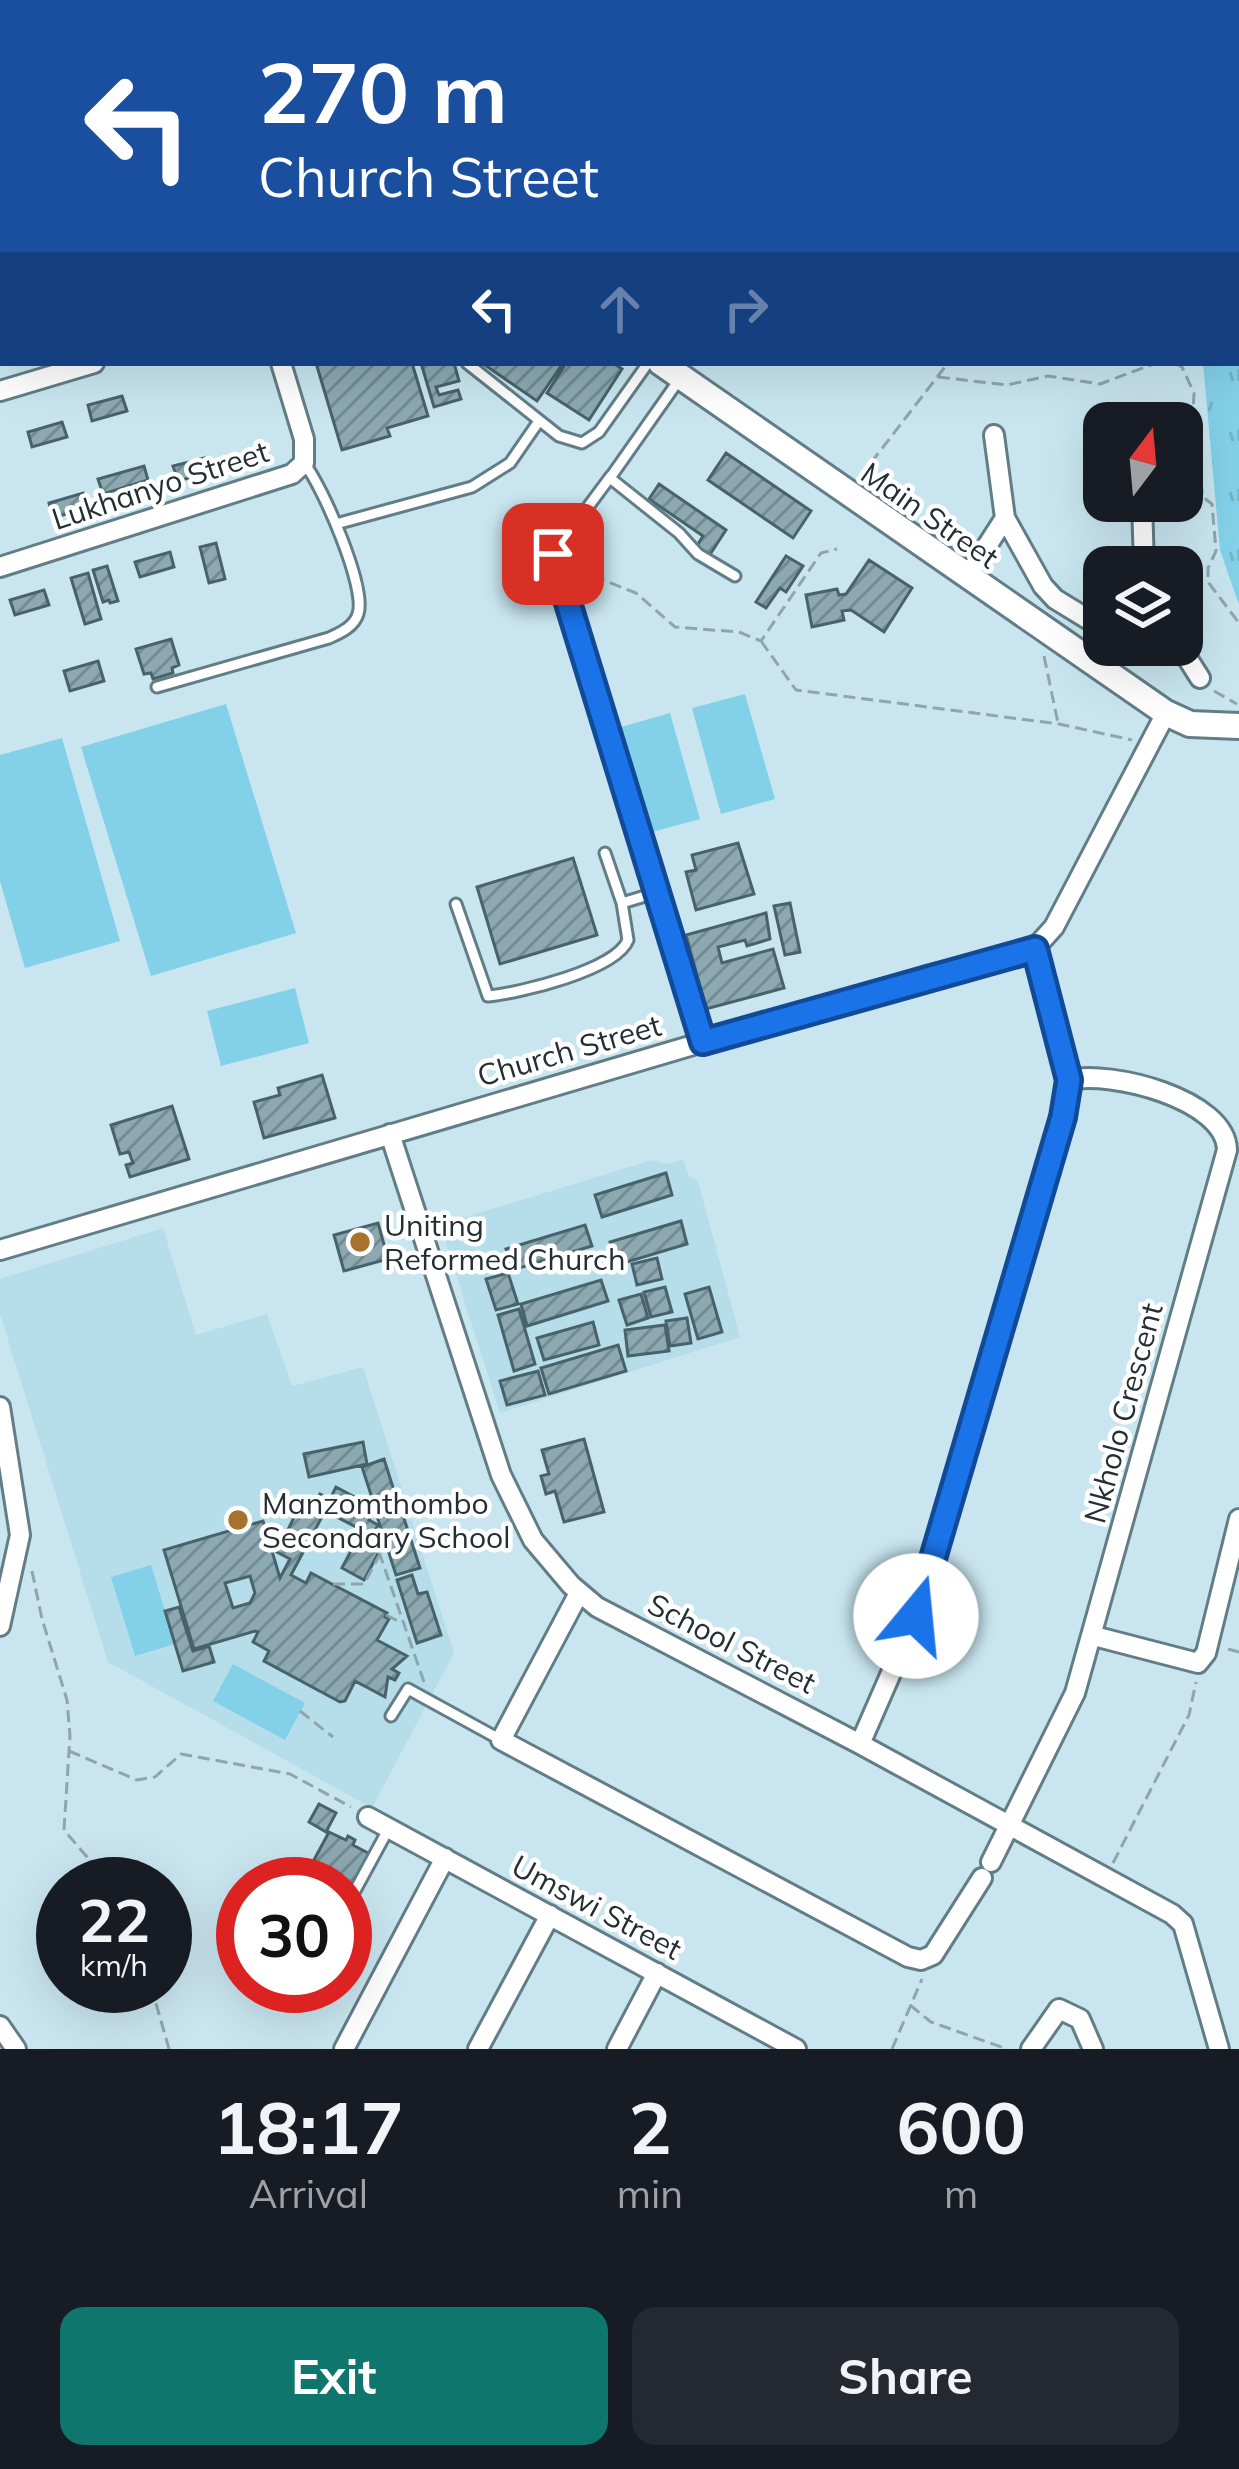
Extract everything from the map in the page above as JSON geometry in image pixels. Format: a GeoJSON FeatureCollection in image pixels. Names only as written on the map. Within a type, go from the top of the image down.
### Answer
{"type":"FeatureCollection","features":[{"type":"Feature","properties":{"kind":"street"},"geometry":{"type":"LineString","coordinates":[[0,391],[84,366]]}},
{"type":"Feature","properties":{"kind":"street","name":"Lukhanyo Street"},"geometry":{"type":"LineString","coordinates":[[0,567],[281,478],[304,463],[304,440],[282,366]]}},
{"type":"Feature","properties":{"kind":"street","name":"Main Street"},"geometry":{"type":"LineString","coordinates":[[671,370],[1166,713]]}},
{"type":"Feature","properties":{"kind":"street"},"geometry":{"type":"LineString","coordinates":[[994,435],[1005,518],[1043,586],[1083,616]]}},
{"type":"Feature","properties":{"kind":"street"},"geometry":{"type":"LineString","coordinates":[[967,577],[1005,518]]}},
{"type":"Feature","properties":{"kind":"street"},"geometry":{"type":"LineString","coordinates":[[1192,666],[1200,678]]}},
{"type":"Feature","properties":{"kind":"street"},"geometry":{"type":"LineString","coordinates":[[860,1744],[916,1616],[1063,1117],[1069,1080],[1035,949],[1054,927],[1166,713],[1202,726],[1239,727]]}},
{"type":"Feature","properties":{"kind":"street","name":"Church Street"},"geometry":{"type":"LineString","coordinates":[[0,1250],[1035,949]]}},
{"type":"Feature","properties":{"kind":"street","name":"Nkholo Crescent"},"geometry":{"type":"LineString","coordinates":[[921,1960],[933,1955],[987,1870],[1076,1693],[1228,1143],[1222,1126],[1182,1100],[1097,1077],[1069,1080]]}},
{"type":"Feature","properties":{"kind":"street","name":"School Street"},"geometry":{"type":"LineString","coordinates":[[390,1134],[501,1475],[533,1540],[579,1593],[597,1607],[1106,1876],[1183,1924],[1216,2048]]}},
{"type":"Feature","properties":{"kind":"street"},"geometry":{"type":"LineString","coordinates":[[0,1407],[20,1535],[0,1626]]}},
{"type":"Feature","properties":{"kind":"street"},"geometry":{"type":"LineString","coordinates":[[1094,1636],[1198,1663],[1206,1653],[1239,1519]]}},
{"type":"Feature","properties":{"kind":"street"},"geometry":{"type":"LineString","coordinates":[[579,1593],[501,1740],[890,1949],[921,1960]]}},
{"type":"Feature","properties":{"kind":"street","name":"Umswi Street"},"geometry":{"type":"LineString","coordinates":[[368,1817],[796,2049]]}},
{"type":"Feature","properties":{"kind":"street"},"geometry":{"type":"LineString","coordinates":[[344,2049],[445,1858]]}},
{"type":"Feature","properties":{"kind":"street"},"geometry":{"type":"LineString","coordinates":[[478,2049],[550,1915]]}},
{"type":"Feature","properties":{"kind":"street"},"geometry":{"type":"LineString","coordinates":[[617,2049],[657,1973]]}},
{"type":"Feature","properties":{"kind":"street"},"geometry":{"type":"LineString","coordinates":[[1031,2049],[1059,2009],[1080,2019],[1093,2049]]}},
{"type":"Feature","properties":{"kind":"street"},"geometry":{"type":"LineString","coordinates":[[0,2026],[16,2049]]}},
{"type":"Feature","properties":{"kind":"street"},"geometry":{"type":"LineString","coordinates":[[750,2049],[760,2030]]}},
{"type":"Feature","properties":{"kind":"lane"},"geometry":{"type":"LineString","coordinates":[[471,366],[570,442],[590,441],[646,366]]}},
{"type":"Feature","properties":{"kind":"lane"},"geometry":{"type":"LineString","coordinates":[[671,370],[610,476],[553,554],[703,1042]]}},
{"type":"Feature","properties":{"kind":"lane"},"geometry":{"type":"LineString","coordinates":[[336,524],[472,487],[510,463],[538,421]]}},
{"type":"Feature","properties":{"kind":"lane"},"geometry":{"type":"LineString","coordinates":[[157,687],[329,638],[352,624],[359,592],[324,493],[304,463]]}},
{"type":"Feature","properties":{"kind":"lane"},"geometry":{"type":"LineString","coordinates":[[610,476],[679,532],[698,554],[735,576]]}},
{"type":"Feature","properties":{"kind":"lane"},"geometry":{"type":"LineString","coordinates":[[457,904],[485,993],[491,997],[615,958],[628,940],[622,903],[605,853]]}},
{"type":"Feature","properties":{"kind":"lane"},"geometry":{"type":"LineString","coordinates":[[622,903],[655,892]]}},
{"type":"Feature","properties":{"kind":"lane"},"geometry":{"type":"LineString","coordinates":[[391,1716],[406,1690],[501,1740]]}},
{"type":"Feature","properties":{"kind":"lane"},"geometry":{"type":"LineString","coordinates":[[372,1859],[389,1828]]}},
{"type":"Feature","properties":{"kind":"path"},"geometry":{"type":"LineString","coordinates":[[859,479],[946,366]]}},
{"type":"Feature","properties":{"kind":"path"},"geometry":{"type":"LineString","coordinates":[[938,377],[1007,385],[1048,376],[1100,383],[1148,366]]}},
{"type":"Feature","properties":{"kind":"path"},"geometry":{"type":"LineString","coordinates":[[1179,366],[1194,393],[1192,429],[1203,496],[1211,504],[1216,551],[1208,582],[1239,623]]}},
{"type":"Feature","properties":{"kind":"path"},"geometry":{"type":"LineString","coordinates":[[761,641],[821,553],[837,549]]}},
{"type":"Feature","properties":{"kind":"path"},"geometry":{"type":"LineString","coordinates":[[562,582],[598,578],[636,593],[675,627],[739,632],[761,641],[796,690],[1059,724],[1140,742]]}},
{"type":"Feature","properties":{"kind":"path"},"geometry":{"type":"LineString","coordinates":[[1045,644],[1059,724]]}},
{"type":"Feature","properties":{"kind":"path"},"geometry":{"type":"LineString","coordinates":[[1200,678],[1207,688],[1239,704]]}},
{"type":"Feature","properties":{"kind":"path"},"geometry":{"type":"LineString","coordinates":[[20,1535],[64,1687],[69,1751],[64,1830],[87,1857]]}},
{"type":"Feature","properties":{"kind":"path"},"geometry":{"type":"LineString","coordinates":[[332,1584],[364,1584],[380,1553],[425,1682],[418,1694]]}},
{"type":"Feature","properties":{"kind":"path"},"geometry":{"type":"LineString","coordinates":[[386,1615],[401,1623]]}},
{"type":"Feature","properties":{"kind":"path"},"geometry":{"type":"LineString","coordinates":[[1106,1876],[1189,1715],[1198,1663]]}},
{"type":"Feature","properties":{"kind":"path"},"geometry":{"type":"LineString","coordinates":[[300,1712],[333,1737]]}},
{"type":"Feature","properties":{"kind":"path"},"geometry":{"type":"LineString","coordinates":[[69,1751],[137,1780],[154,1778],[181,1754],[255,1766],[290,1774],[368,1817]]}},
{"type":"Feature","properties":{"kind":"path"},"geometry":{"type":"LineString","coordinates":[[892,2049],[922,1979],[921,1960]]}},
{"type":"Feature","properties":{"kind":"path"},"geometry":{"type":"LineString","coordinates":[[910,2005],[931,2022],[1007,2049]]}},
{"type":"Feature","properties":{"kind":"path"},"geometry":{"type":"LineString","coordinates":[[159,2013],[169,2049]]}},
{"type":"Feature","properties":{"kind":"shaded area"},"geometry":{"type":"Polygon","coordinates":[[[652,1160],[667,1164],[683,1160],[689,1176],[698,1181],[740,1337],[500,1413],[440,1225],[652,1160]]]}},
{"type":"Feature","properties":{"kind":"shaded area","name":"Manzomthombo Secondary School"},"geometry":{"type":"Polygon","coordinates":[[[163,1228],[196,1335],[267,1314],[292,1386],[363,1367],[454,1653],[372,1808],[108,1662],[0,1314],[0,1279],[163,1228]]]}},
{"type":"Feature","properties":{"kind":"green space"},"geometry":{"type":"Polygon","coordinates":[[[1203,366],[1239,366],[1239,605],[1220,550],[1203,366]]]}},
{"type":"Feature","properties":{"kind":"green space"},"geometry":{"type":"Polygon","coordinates":[[[745,694],[775,799],[721,814],[692,708],[745,694]]]}},
{"type":"Feature","properties":{"kind":"green space"},"geometry":{"type":"Polygon","coordinates":[[[226,704],[296,933],[151,976],[81,747],[226,704]]]}},
{"type":"Feature","properties":{"kind":"green space"},"geometry":{"type":"Polygon","coordinates":[[[670,713],[700,819],[645,834],[614,729],[670,713]]]}},
{"type":"Feature","properties":{"kind":"green space"},"geometry":{"type":"Polygon","coordinates":[[[62,738],[120,941],[25,968],[0,881],[0,755],[62,738]]]}},
{"type":"Feature","properties":{"kind":"green space"},"geometry":{"type":"Polygon","coordinates":[[[295,988],[309,1043],[221,1066],[207,1011],[295,988]]]}},
{"type":"Feature","properties":{"kind":"green space"},"geometry":{"type":"Polygon","coordinates":[[[151,1565],[175,1644],[135,1656],[111,1577],[151,1565]]]}},
{"type":"Feature","properties":{"kind":"green space"},"geometry":{"type":"Polygon","coordinates":[[[233,1664],[305,1703],[285,1740],[213,1701],[233,1664]]]}},
{"type":"Feature","properties":{"kind":"building"},"geometry":{"type":"Polygon","coordinates":[[[317,366],[413,366],[428,416],[387,428],[390,436],[342,450],[317,366]]]}},
{"type":"Feature","properties":{"kind":"building"},"geometry":{"type":"Polygon","coordinates":[[[422,366],[455,366],[459,381],[436,387],[439,395],[458,390],[461,399],[434,407],[422,366]]]}},
{"type":"Feature","properties":{"kind":"building"},"geometry":{"type":"Polygon","coordinates":[[[486,366],[561,366],[537,401],[486,366]]]}},
{"type":"Feature","properties":{"kind":"building"},"geometry":{"type":"Polygon","coordinates":[[[564,366],[622,369],[589,420],[547,393],[564,366]]]}},
{"type":"Feature","properties":{"kind":"building"},"geometry":{"type":"Polygon","coordinates":[[[122,396],[127,411],[92,421],[88,405],[122,396]]]}},
{"type":"Feature","properties":{"kind":"building"},"geometry":{"type":"Polygon","coordinates":[[[62,422],[67,437],[32,447],[28,432],[62,422]]]}},
{"type":"Feature","properties":{"kind":"building"},"geometry":{"type":"Polygon","coordinates":[[[726,453],[811,511],[793,538],[708,480],[726,453]]]}},
{"type":"Feature","properties":{"kind":"building"},"geometry":{"type":"Polygon","coordinates":[[[208,457],[212,472],[178,481],[173,466],[208,457]]]}},
{"type":"Feature","properties":{"kind":"building"},"geometry":{"type":"Polygon","coordinates":[[[144,466],[148,480],[103,494],[98,479],[144,466]]]}},
{"type":"Feature","properties":{"kind":"building"},"geometry":{"type":"Polygon","coordinates":[[[659,484],[726,530],[709,556],[696,547],[703,536],[649,499],[659,484]]]}},
{"type":"Feature","properties":{"kind":"building"},"geometry":{"type":"Polygon","coordinates":[[[83,493],[87,508],[53,518],[49,503],[83,493]]]}},
{"type":"Feature","properties":{"kind":"building"},"geometry":{"type":"Polygon","coordinates":[[[216,543],[225,579],[209,583],[200,547],[216,543]]]}},
{"type":"Feature","properties":{"kind":"building"},"geometry":{"type":"Polygon","coordinates":[[[170,552],[174,567],[140,577],[135,562],[170,552]]]}},
{"type":"Feature","properties":{"kind":"building"},"geometry":{"type":"Polygon","coordinates":[[[786,556],[803,566],[786,592],[780,588],[766,608],[756,602],[786,556]]]}},
{"type":"Feature","properties":{"kind":"building"},"geometry":{"type":"Polygon","coordinates":[[[869,560],[912,588],[884,632],[851,610],[842,611],[844,620],[812,627],[806,595],[837,589],[839,595],[846,594],[869,560]]]}},
{"type":"Feature","properties":{"kind":"building"},"geometry":{"type":"Polygon","coordinates":[[[107,566],[118,601],[110,603],[103,602],[93,570],[107,566]]]}},
{"type":"Feature","properties":{"kind":"building"},"geometry":{"type":"Polygon","coordinates":[[[88,573],[101,619],[85,624],[71,578],[88,573]]]}},
{"type":"Feature","properties":{"kind":"building"},"geometry":{"type":"Polygon","coordinates":[[[44,590],[49,605],[15,615],[10,600],[44,590]]]}},
{"type":"Feature","properties":{"kind":"building"},"geometry":{"type":"Polygon","coordinates":[[[171,639],[179,665],[172,668],[173,673],[153,679],[151,673],[144,674],[136,649],[171,639]]]}},
{"type":"Feature","properties":{"kind":"building"},"geometry":{"type":"Polygon","coordinates":[[[98,661],[104,681],[70,691],[64,671],[98,661]]]}},
{"type":"Feature","properties":{"kind":"building"},"geometry":{"type":"Polygon","coordinates":[[[738,843],[754,894],[696,910],[686,872],[696,870],[692,855],[738,843]]]}},
{"type":"Feature","properties":{"kind":"building"},"geometry":{"type":"Polygon","coordinates":[[[573,858],[597,935],[500,964],[477,887],[573,858]]]}},
{"type":"Feature","properties":{"kind":"building"},"geometry":{"type":"Polygon","coordinates":[[[790,903],[800,952],[785,955],[774,906],[790,903]]]}},
{"type":"Feature","properties":{"kind":"building"},"geometry":{"type":"Polygon","coordinates":[[[766,913],[770,939],[718,947],[722,963],[773,949],[784,988],[706,1009],[686,935],[766,913]]]}},
{"type":"Feature","properties":{"kind":"building"},"geometry":{"type":"Polygon","coordinates":[[[322,1075],[335,1118],[264,1138],[254,1102],[280,1095],[278,1088],[322,1075]]]}},
{"type":"Feature","properties":{"kind":"building"},"geometry":{"type":"Polygon","coordinates":[[[172,1106],[189,1159],[130,1177],[129,1152],[120,1154],[111,1125],[172,1106]]]}},
{"type":"Feature","properties":{"kind":"building"},"geometry":{"type":"Polygon","coordinates":[[[666,1173],[672,1195],[602,1217],[595,1195],[666,1173]]]}},
{"type":"Feature","properties":{"kind":"building"},"geometry":{"type":"Polygon","coordinates":[[[681,1221],[687,1244],[617,1265],[610,1242],[681,1221]]]}},
{"type":"Feature","properties":{"kind":"building"},"geometry":{"type":"Polygon","coordinates":[[[378,1223],[388,1259],[344,1271],[334,1235],[378,1223]]]}},
{"type":"Feature","properties":{"kind":"building"},"geometry":{"type":"Polygon","coordinates":[[[585,1225],[592,1246],[513,1270],[506,1249],[585,1225]]]}},
{"type":"Feature","properties":{"kind":"building"},"geometry":{"type":"Polygon","coordinates":[[[657,1258],[662,1279],[637,1285],[632,1264],[657,1258]]]}},
{"type":"Feature","properties":{"kind":"building"},"geometry":{"type":"Polygon","coordinates":[[[508,1273],[518,1304],[496,1310],[486,1279],[508,1273]]]}},
{"type":"Feature","properties":{"kind":"building"},"geometry":{"type":"Polygon","coordinates":[[[601,1280],[608,1301],[527,1326],[521,1304],[601,1280]]]}},
{"type":"Feature","properties":{"kind":"building"},"geometry":{"type":"Polygon","coordinates":[[[665,1287],[672,1312],[651,1317],[644,1292],[665,1287]]]}},
{"type":"Feature","properties":{"kind":"building"},"geometry":{"type":"Polygon","coordinates":[[[709,1287],[722,1332],[698,1339],[685,1294],[709,1287]]]}},
{"type":"Feature","properties":{"kind":"building"},"geometry":{"type":"Polygon","coordinates":[[[641,1294],[648,1318],[627,1325],[619,1300],[641,1294]]]}},
{"type":"Feature","properties":{"kind":"building"},"geometry":{"type":"Polygon","coordinates":[[[519,1309],[535,1364],[514,1371],[498,1315],[519,1309]]]}},
{"type":"Feature","properties":{"kind":"building"},"geometry":{"type":"Polygon","coordinates":[[[687,1318],[691,1343],[670,1346],[666,1321],[687,1318]]]}},
{"type":"Feature","properties":{"kind":"building"},"geometry":{"type":"Polygon","coordinates":[[[593,1322],[599,1345],[544,1360],[537,1338],[593,1322]]]}},
{"type":"Feature","properties":{"kind":"building"},"geometry":{"type":"Polygon","coordinates":[[[665,1325],[669,1351],[628,1356],[625,1330],[665,1325]]]}},
{"type":"Feature","properties":{"kind":"building"},"geometry":{"type":"Polygon","coordinates":[[[618,1345],[626,1371],[549,1394],[541,1368],[618,1345]]]}},
{"type":"Feature","properties":{"kind":"building"},"geometry":{"type":"Polygon","coordinates":[[[538,1371],[545,1395],[507,1405],[500,1381],[538,1371]]]}},
{"type":"Feature","properties":{"kind":"building"},"geometry":{"type":"Polygon","coordinates":[[[584,1439],[604,1512],[564,1522],[555,1491],[546,1494],[541,1476],[549,1474],[542,1450],[584,1439]]]}},
{"type":"Feature","properties":{"kind":"building"},"geometry":{"type":"Polygon","coordinates":[[[363,1442],[367,1464],[309,1477],[304,1454],[363,1442]]]}},
{"type":"Feature","properties":{"kind":"building"},"geometry":{"type":"Polygon","coordinates":[[[384,1459],[396,1497],[374,1504],[362,1467],[384,1459]]]}},
{"type":"Feature","properties":{"kind":"building"},"geometry":{"type":"Polygon","coordinates":[[[336,1487],[375,1508],[369,1520],[378,1525],[373,1535],[385,1541],[364,1580],[342,1568],[362,1530],[325,1511],[291,1575],[306,1583],[311,1573],[387,1613],[389,1619],[377,1640],[407,1656],[392,1669],[399,1673],[395,1680],[388,1677],[385,1697],[355,1681],[340,1702],[264,1661],[269,1651],[253,1642],[255,1631],[194,1649],[164,1550],[263,1521],[280,1578],[290,1559],[277,1552],[304,1497],[315,1504],[320,1494],[330,1499],[336,1487]],[[250,1576],[225,1583],[233,1608],[250,1603],[255,1593],[250,1576]]]}},
{"type":"Feature","properties":{"kind":"building"},"geometry":{"type":"Polygon","coordinates":[[[399,1503],[420,1568],[396,1575],[375,1510],[399,1503]]]}},
{"type":"Feature","properties":{"kind":"building"},"geometry":{"type":"Polygon","coordinates":[[[412,1575],[418,1594],[427,1592],[441,1635],[417,1643],[397,1580],[412,1575]]]}},
{"type":"Feature","properties":{"kind":"building"},"geometry":{"type":"Polygon","coordinates":[[[179,1607],[193,1651],[209,1646],[214,1662],[183,1671],[165,1611],[179,1607]]]}},
{"type":"Feature","properties":{"kind":"building"},"geometry":{"type":"Polygon","coordinates":[[[319,1804],[336,1813],[326,1832],[309,1822],[319,1804]]]}},
{"type":"Feature","properties":{"kind":"building"},"geometry":{"type":"Polygon","coordinates":[[[329,1832],[346,1840],[348,1836],[355,1840],[353,1845],[370,1854],[368,1857],[316,1857],[329,1832]]]}},
{"type":"Feature","properties":{"kind":"place","name":"Uniting Reformed Church"},"geometry":{"type":"Point","coordinates":[360,1242]}},
{"type":"Feature","properties":{"kind":"place","name":"Manzomthombo Secondary School"},"geometry":{"type":"Point","coordinates":[238,1520]}},
{"type":"Feature","properties":{"kind":"route"},"geometry":{"type":"LineString","coordinates":[[553,554],[703,1042],[1035,949],[1069,1080],[1063,1117],[916,1616]]}}]}
